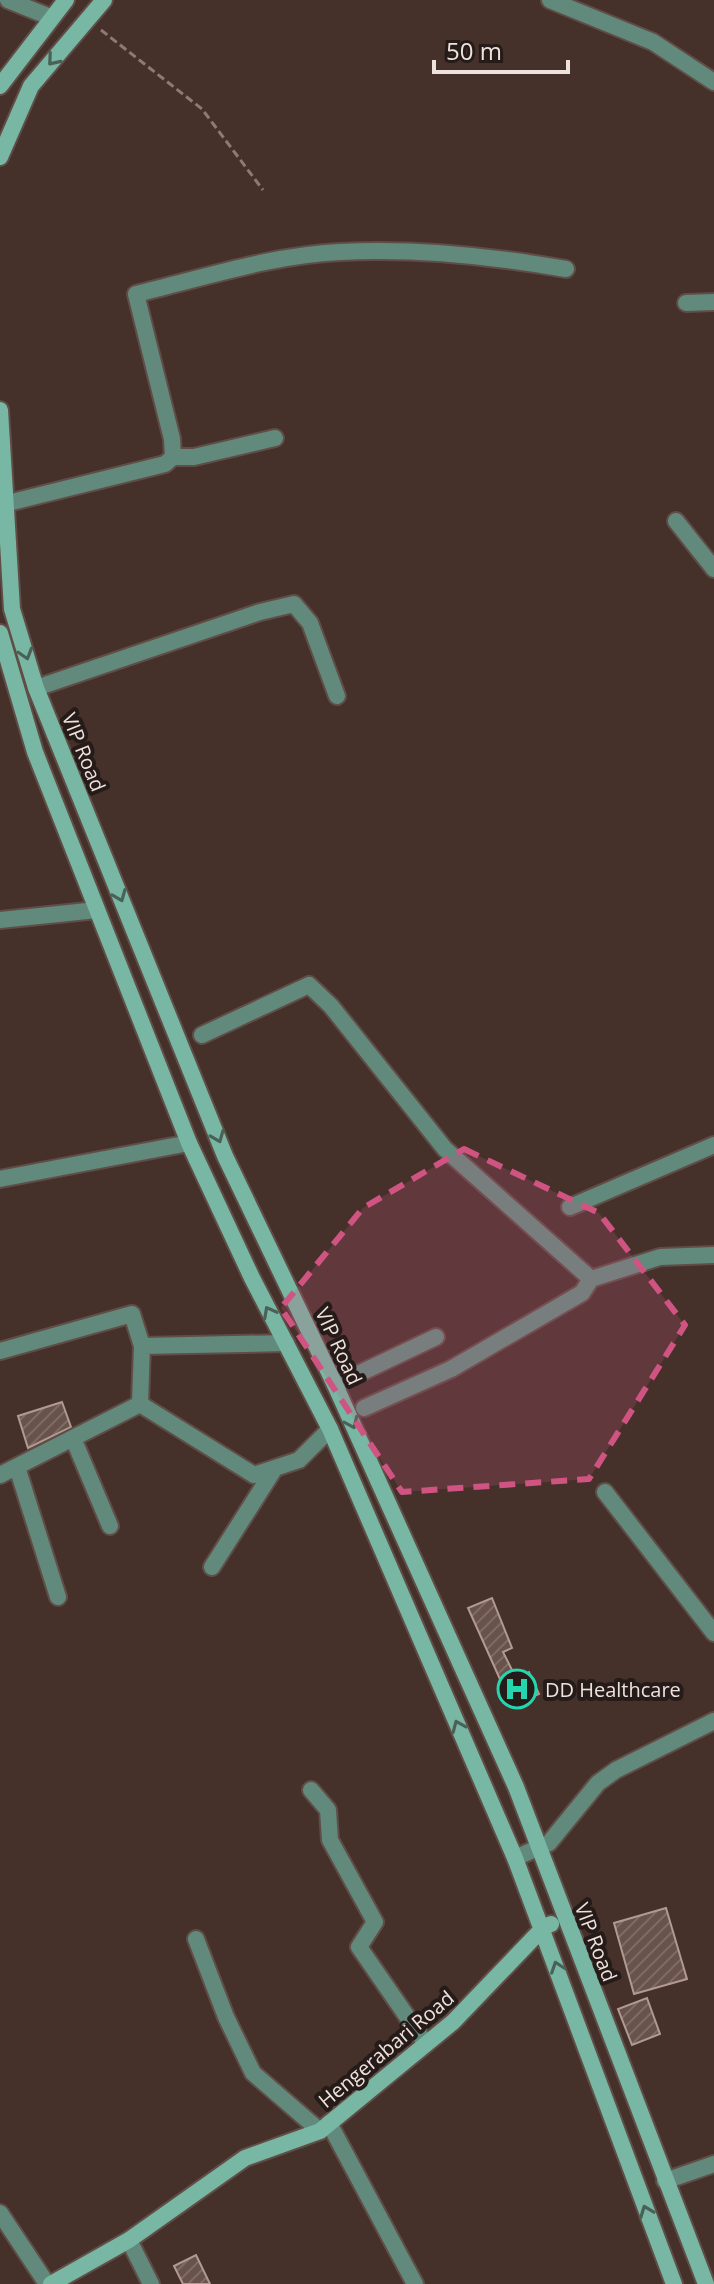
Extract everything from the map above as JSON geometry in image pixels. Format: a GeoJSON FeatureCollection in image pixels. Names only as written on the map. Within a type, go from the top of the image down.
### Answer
{"type":"FeatureCollection","features":[{"type":"Feature","properties":{"kind":"main road"},"geometry":{"type":"LineString","coordinates":[[1,83],[66,0]]}},
{"type":"Feature","properties":{"kind":"main road"},"geometry":{"type":"LineString","coordinates":[[0,157],[31,86],[104,0]]}},
{"type":"Feature","properties":{"kind":"main road","name":"VIP Road"},"geometry":{"type":"LineString","coordinates":[[0,410],[12,609],[36,688],[225,1156],[335,1385],[516,1787],[706,2284]]}},
{"type":"Feature","properties":{"kind":"main road"},"geometry":{"type":"LineString","coordinates":[[0,633],[35,752],[189,1143],[330,1429],[515,1858],[544,1927],[674,2284]]}},
{"type":"Feature","properties":{"kind":"main road","name":"Hengerabari Road"},"geometry":{"type":"LineString","coordinates":[[49,2284],[129,2240],[245,2158],[324,2127],[453,2022],[544,1927],[565,1918]]}},
{"type":"Feature","properties":{"kind":"street"},"geometry":{"type":"LineString","coordinates":[[8,0],[50,17]]}},
{"type":"Feature","properties":{"kind":"street"},"geometry":{"type":"LineString","coordinates":[[550,0],[653,42],[714,82]]}},
{"type":"Feature","properties":{"kind":"street"},"geometry":{"type":"LineString","coordinates":[[173,457],[136,294],[271,262],[339,252],[485,255],[566,269]]}},
{"type":"Feature","properties":{"kind":"street"},"geometry":{"type":"LineString","coordinates":[[686,303],[714,302]]}},
{"type":"Feature","properties":{"kind":"street"},"geometry":{"type":"LineString","coordinates":[[4,504],[165,464],[173,457],[194,457],[275,438]]}},
{"type":"Feature","properties":{"kind":"street"},"geometry":{"type":"LineString","coordinates":[[676,521],[714,569]]}},
{"type":"Feature","properties":{"kind":"street"},"geometry":{"type":"LineString","coordinates":[[36,688],[260,612],[294,604],[310,623],[337,696]]}},
{"type":"Feature","properties":{"kind":"street"},"geometry":{"type":"LineString","coordinates":[[0,920],[97,910]]}},
{"type":"Feature","properties":{"kind":"street"},"geometry":{"type":"LineString","coordinates":[[202,1035],[309,985],[331,1006],[445,1149],[591,1279]]}},
{"type":"Feature","properties":{"kind":"street"},"geometry":{"type":"LineString","coordinates":[[0,1179],[189,1143]]}},
{"type":"Feature","properties":{"kind":"street"},"geometry":{"type":"LineString","coordinates":[[570,1207],[714,1145]]}},
{"type":"Feature","properties":{"kind":"street"},"geometry":{"type":"LineString","coordinates":[[364,1408],[451,1369],[582,1293],[591,1279],[660,1257],[714,1255]]}},
{"type":"Feature","properties":{"kind":"street"},"geometry":{"type":"LineString","coordinates":[[0,1351],[132,1314],[142,1346],[140,1404]]}},
{"type":"Feature","properties":{"kind":"street"},"geometry":{"type":"LineString","coordinates":[[335,1385],[436,1337]]}},
{"type":"Feature","properties":{"kind":"street"},"geometry":{"type":"LineString","coordinates":[[142,1346],[286,1343]]}},
{"type":"Feature","properties":{"kind":"street"},"geometry":{"type":"LineString","coordinates":[[0,1475],[140,1404]]}},
{"type":"Feature","properties":{"kind":"street"},"geometry":{"type":"LineString","coordinates":[[140,1404],[254,1475],[299,1460],[330,1429]]}},
{"type":"Feature","properties":{"kind":"street"},"geometry":{"type":"LineString","coordinates":[[73,1438],[110,1526]]}},
{"type":"Feature","properties":{"kind":"street"},"geometry":{"type":"LineString","coordinates":[[17,1467],[58,1597]]}},
{"type":"Feature","properties":{"kind":"street"},"geometry":{"type":"LineString","coordinates":[[212,1567],[275,1468]]}},
{"type":"Feature","properties":{"kind":"street"},"geometry":{"type":"LineString","coordinates":[[605,1492],[714,1633]]}},
{"type":"Feature","properties":{"kind":"street"},"geometry":{"type":"LineString","coordinates":[[515,1858],[549,1843],[598,1783],[616,1770],[714,1721]]}},
{"type":"Feature","properties":{"kind":"street"},"geometry":{"type":"LineString","coordinates":[[311,1790],[328,1810],[330,1840],[375,1922],[359,1947],[426,2044]]}},
{"type":"Feature","properties":{"kind":"street"},"geometry":{"type":"LineString","coordinates":[[196,1939],[253,2073],[324,2127],[415,2284]]}},
{"type":"Feature","properties":{"kind":"street"},"geometry":{"type":"LineString","coordinates":[[665,2181],[714,2164]]}},
{"type":"Feature","properties":{"kind":"street"},"geometry":{"type":"LineString","coordinates":[[0,2213],[49,2284]]}},
{"type":"Feature","properties":{"kind":"street"},"geometry":{"type":"LineString","coordinates":[[129,2240],[151,2284]]}},
{"type":"Feature","properties":{"kind":"path"},"geometry":{"type":"LineString","coordinates":[[101,30],[202,109],[263,190]]}},
{"type":"Feature","properties":{"kind":"highlighted area"},"geometry":{"type":"Polygon","coordinates":[[[464,1149],[599,1213],[685,1325],[589,1479],[402,1492],[281,1308],[363,1208],[464,1149]]]}},
{"type":"Feature","properties":{"kind":"building"},"geometry":{"type":"Polygon","coordinates":[[[62,1402],[71,1427],[28,1448],[18,1416],[62,1402]]]}},
{"type":"Feature","properties":{"kind":"building"},"geometry":{"type":"Polygon","coordinates":[[[492,1598],[512,1648],[503,1652],[516,1678],[529,1672],[539,1694],[512,1706],[468,1608],[492,1598]]]}},
{"type":"Feature","properties":{"kind":"building"},"geometry":{"type":"Polygon","coordinates":[[[666,1908],[687,1979],[634,1994],[614,1923],[666,1908]]]}},
{"type":"Feature","properties":{"kind":"building"},"geometry":{"type":"Polygon","coordinates":[[[647,1998],[660,2034],[632,2045],[618,2009],[647,1998]]]}},
{"type":"Feature","properties":{"kind":"building"},"geometry":{"type":"Polygon","coordinates":[[[196,2255],[210,2284],[183,2284],[174,2266],[196,2255]]]}},
{"type":"Feature","properties":{"kind":"place","name":"DD Healthcare"},"geometry":{"type":"Point","coordinates":[517,1689]}}]}
